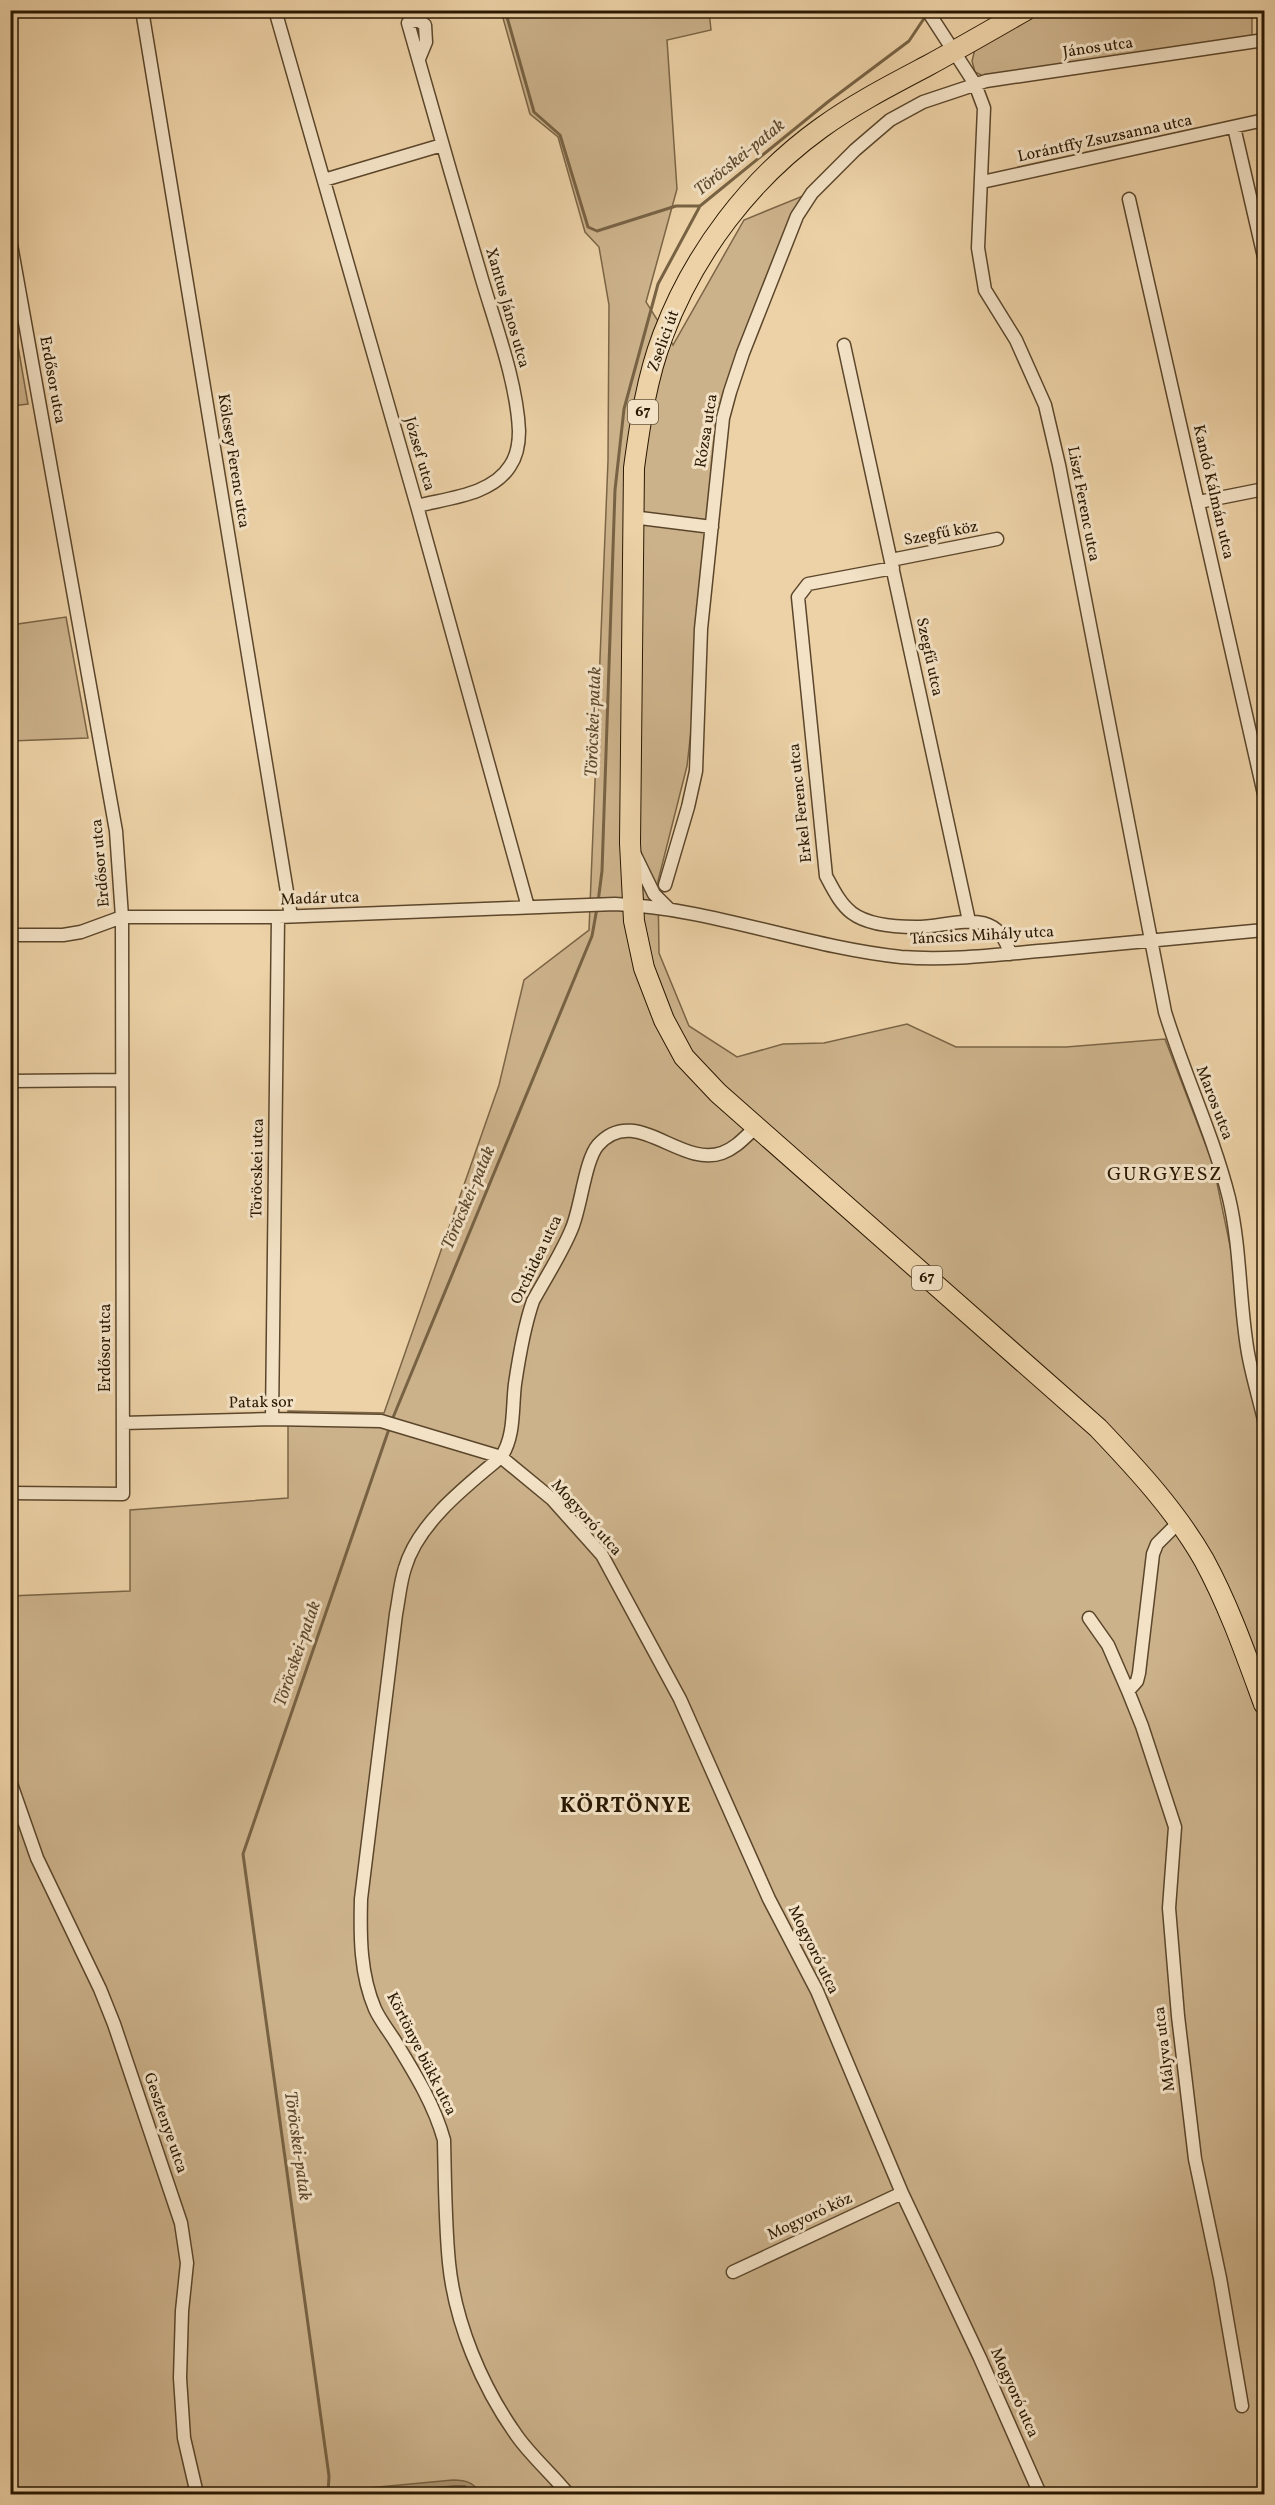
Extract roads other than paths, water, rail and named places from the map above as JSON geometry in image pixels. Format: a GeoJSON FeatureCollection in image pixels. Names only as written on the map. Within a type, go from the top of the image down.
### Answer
{"type":"FeatureCollection","features":[{"type":"Feature","properties":{"kind":"main road","name":"Zselici út"},"geometry":{"type":"LineString","coordinates":[[630,843],[634,468],[640,423],[652,370],[663,335],[688,280],[714,236],[762,179],[820,128],[1026,10]]}},
{"type":"Feature","properties":{"kind":"main road","name":"67"},"geometry":{"type":"LineString","coordinates":[[630,843],[624,904],[656,1004],[684,1057],[718,1094],[755,1128],[1098,1428],[1139,1472],[1179,1522],[1203,1560],[1230,1613],[1264,1704]]}},
{"type":"Feature","properties":{"kind":"street","name":"Kölcsey Ferenc utca"},"geometry":{"type":"LineString","coordinates":[[142,10],[291,916]]}},
{"type":"Feature","properties":{"kind":"street","name":"József utca"},"geometry":{"type":"LineString","coordinates":[[275,10],[417,506],[528,907]]}},
{"type":"Feature","properties":{"kind":"street"},"geometry":{"type":"LineString","coordinates":[[927,10],[975,84]]}},
{"type":"Feature","properties":{"kind":"street","name":"János utca"},"geometry":{"type":"LineString","coordinates":[[975,84],[1264,40]]}},
{"type":"Feature","properties":{"kind":"street","name":"Xantus János utca"},"geometry":{"type":"LineString","coordinates":[[417,506],[486,487],[501,478],[512,464],[518,441],[516,412],[507,364],[418,59]]}},
{"type":"Feature","properties":{"kind":"street","name":"Liszt Ferenc utca"},"geometry":{"type":"LineString","coordinates":[[975,84],[984,108],[978,249],[985,290],[1016,340],[1045,405],[1059,465],[1151,941]]}},
{"type":"Feature","properties":{"kind":"street","name":"Rózsa utca"},"geometry":{"type":"LineString","coordinates":[[665,885],[696,771],[701,629],[718,458],[730,392],[798,216],[812,193],[855,150],[890,120],[923,102],[975,84]]}},
{"type":"Feature","properties":{"kind":"street","name":"Lorántffy Zsuzsanna utca"},"geometry":{"type":"LineString","coordinates":[[982,182],[1264,120]]}},
{"type":"Feature","properties":{"kind":"street"},"geometry":{"type":"LineString","coordinates":[[1234,127],[1264,257]]}},
{"type":"Feature","properties":{"kind":"street"},"geometry":{"type":"LineString","coordinates":[[324,180],[442,145]]}},
{"type":"Feature","properties":{"kind":"street","name":"Kandó Kálmán utca"},"geometry":{"type":"LineString","coordinates":[[1129,199],[1264,794]]}},
{"type":"Feature","properties":{"kind":"street","name":"Erdősor utca"},"geometry":{"type":"LineString","coordinates":[[10,239],[116,831],[122,917],[123,1494],[10,1493]]}},
{"type":"Feature","properties":{"kind":"street","name":"Szegfű utca"},"geometry":{"type":"LineString","coordinates":[[844,345],[969,921]]}},
{"type":"Feature","properties":{"kind":"street"},"geometry":{"type":"LineString","coordinates":[[1199,502],[1264,489]]}},
{"type":"Feature","properties":{"kind":"street"},"geometry":{"type":"LineString","coordinates":[[632,517],[712,527]]}},
{"type":"Feature","properties":{"kind":"street","name":"Szegfű köz"},"geometry":{"type":"LineString","coordinates":[[798,597],[808,584],[997,539]]}},
{"type":"Feature","properties":{"kind":"street","name":"Erkel Ferenc utca"},"geometry":{"type":"LineString","coordinates":[[798,597],[822,852],[826,876],[836,896],[853,914],[880,924],[915,927],[969,921]]}},
{"type":"Feature","properties":{"kind":"street"},"geometry":{"type":"LineString","coordinates":[[630,843],[645,880],[654,894],[669,909]]}},
{"type":"Feature","properties":{"kind":"street","name":"Madár utca"},"geometry":{"type":"LineString","coordinates":[[10,935],[63,935],[81,932],[122,917],[278,917],[624,904]]}},
{"type":"Feature","properties":{"kind":"street","name":"Táncsics Mihály utca"},"geometry":{"type":"LineString","coordinates":[[624,904],[669,909],[860,951],[903,957],[944,958],[1011,954],[1264,930]]}},
{"type":"Feature","properties":{"kind":"street","name":"Töröcskei utca"},"geometry":{"type":"LineString","coordinates":[[272,1419],[278,917]]}},
{"type":"Feature","properties":{"kind":"street"},"geometry":{"type":"LineString","coordinates":[[969,921],[990,925],[999,930],[1011,954]]}},
{"type":"Feature","properties":{"kind":"street","name":"Maros utca"},"geometry":{"type":"LineString","coordinates":[[1151,941],[1168,1022],[1219,1161],[1229,1200],[1238,1253],[1248,1353],[1264,1420]]}},
{"type":"Feature","properties":{"kind":"street"},"geometry":{"type":"LineString","coordinates":[[10,1081],[121,1080]]}},
{"type":"Feature","properties":{"kind":"street","name":"Orchidea utca"},"geometry":{"type":"LineString","coordinates":[[501,1457],[507,1448],[510,1436],[516,1382],[529,1313],[572,1231],[580,1208],[590,1159],[598,1146],[608,1137],[623,1132],[638,1131],[655,1136],[684,1152],[702,1155],[721,1153],[736,1146],[755,1128]]}},
{"type":"Feature","properties":{"kind":"street","name":"Patak sor"},"geometry":{"type":"LineString","coordinates":[[123,1423],[272,1419],[381,1421],[501,1457]]}},
{"type":"Feature","properties":{"kind":"street","name":"Mogyoró utca"},"geometry":{"type":"LineString","coordinates":[[501,1457],[552,1500],[602,1555],[680,1699],[769,1899],[817,1991],[902,2193],[980,2358],[1040,2494]]}},
{"type":"Feature","properties":{"kind":"street","name":"Körtönye bükk utca"},"geometry":{"type":"LineString","coordinates":[[501,1457],[446,1505],[414,1547],[405,1567],[396,1614],[364,1876],[360,1940],[375,2009],[420,2083],[438,2120],[444,2140],[449,2265],[458,2308],[474,2356],[490,2393],[518,2437],[568,2494]]}},
{"type":"Feature","properties":{"kind":"street"},"geometry":{"type":"LineString","coordinates":[[1128,1691],[1137,1681],[1139,1672],[1153,1554],[1157,1544],[1179,1522]]}},
{"type":"Feature","properties":{"kind":"street","name":"Mályva utca"},"geometry":{"type":"LineString","coordinates":[[1089,1618],[1108,1645],[1128,1691],[1175,1827],[1169,1908],[1178,2016],[1195,2159],[1220,2278],[1242,2406]]}},
{"type":"Feature","properties":{"kind":"street","name":"Gesztenye utca"},"geometry":{"type":"LineString","coordinates":[[10,1781],[37,1858],[100,1989],[114,2024],[182,2223],[187,2263],[182,2311],[180,2378],[184,2438],[197,2494]]}},
{"type":"Feature","properties":{"kind":"street","name":"Mogyoró köz"},"geometry":{"type":"LineString","coordinates":[[733,2272],[902,2193]]}},
{"type":"Feature","properties":{"kind":"water"},"geometry":{"type":"Polygon","coordinates":[[[453,2480],[470,2483],[482,2494],[349,2494],[357,2489],[453,2480]]]}},
{"type":"Feature","properties":{"kind":"waterway"},"geometry":{"type":"LineString","coordinates":[[505,10],[534,112],[560,135],[588,227],[597,231],[676,206],[700,206]]}},
{"type":"Feature","properties":{"kind":"waterway","name":"Töröcskei-patak"},"geometry":{"type":"LineString","coordinates":[[598,902],[602,871],[615,490],[624,409],[658,284],[700,206],[829,101],[909,41],[927,14]]}},
{"type":"Feature","properties":{"kind":"waterway","name":"Töröcskei-patak"},"geometry":{"type":"LineString","coordinates":[[392,1420],[592,936],[597,908]]}},
{"type":"Feature","properties":{"kind":"waterway","name":"Töröcskei-patak"},"geometry":{"type":"LineString","coordinates":[[328,2494],[329,2476],[243,1854],[390,1426]]}},
{"type":"Feature","properties":{"kind":"district","name":"GURGYESZ"},"geometry":{"type":"Point","coordinates":[1165,1175]}},
{"type":"Feature","properties":{"kind":"district","name":"KÖRTÖNYE"},"geometry":{"type":"Point","coordinates":[626,1806]}}]}
